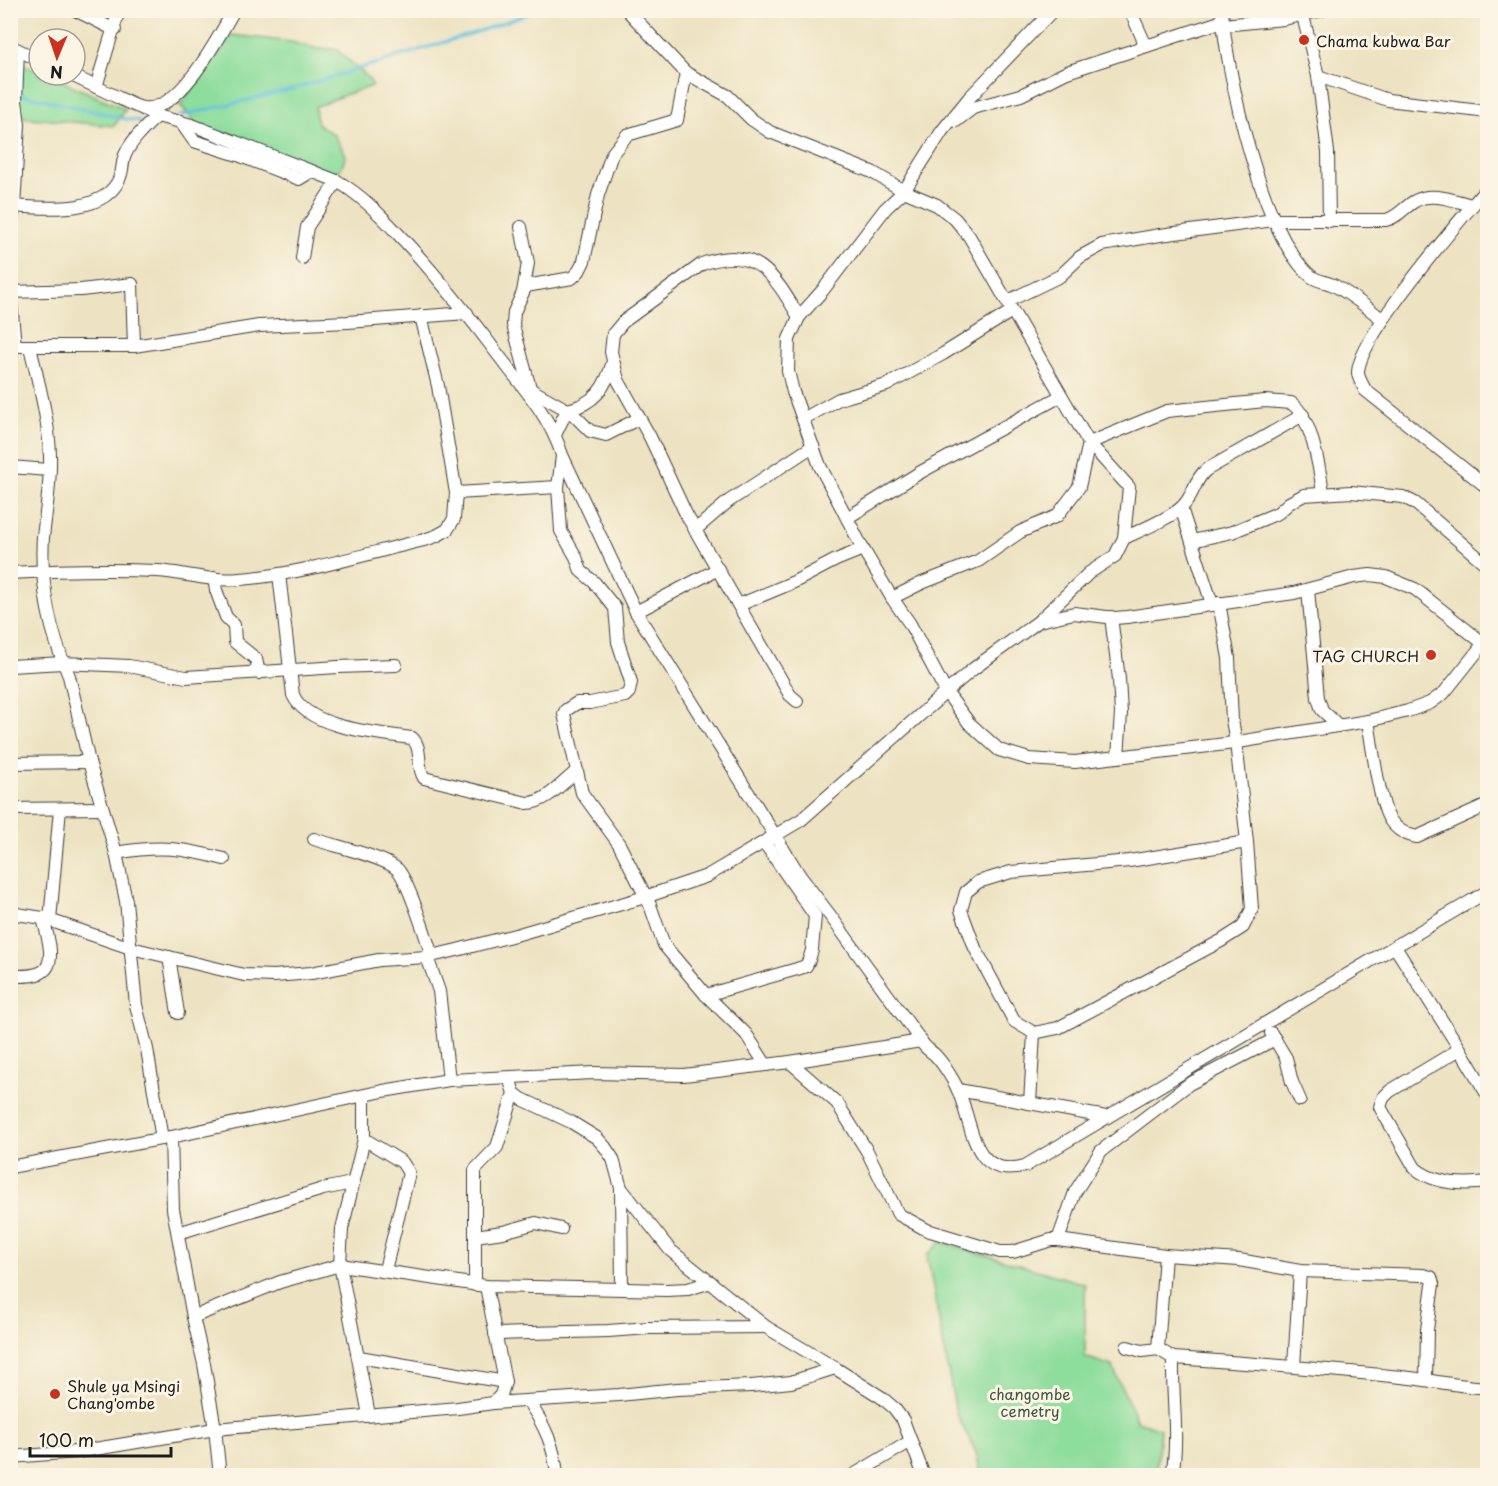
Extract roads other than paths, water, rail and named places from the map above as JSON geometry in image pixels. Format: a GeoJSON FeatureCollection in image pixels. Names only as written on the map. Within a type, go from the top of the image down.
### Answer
{"type":"FeatureCollection","features":[{"type":"Feature","properties":{"kind":"street"},"geometry":{"type":"LineString","coordinates":[[75,10],[115,30]]}},
{"type":"Feature","properties":{"kind":"street"},"geometry":{"type":"LineString","coordinates":[[96,87],[115,30],[119,10]]}},
{"type":"Feature","properties":{"kind":"street"},"geometry":{"type":"LineString","coordinates":[[141,108],[160,105],[184,86],[209,54],[234,10]]}},
{"type":"Feature","properties":{"kind":"street"},"geometry":{"type":"LineString","coordinates":[[10,913],[46,919],[132,948],[244,975],[274,976],[311,973],[379,960],[429,956],[519,934],[645,897],[707,876],[801,820],[973,669],[1039,621],[1089,573],[1111,560],[1124,538],[1129,487],[1089,443],[969,236],[955,219],[938,205],[872,172],[770,132],[751,119],[728,96],[686,73],[627,10]]}},
{"type":"Feature","properties":{"kind":"street"},"geometry":{"type":"LineString","coordinates":[[1039,621],[1074,613],[1127,617],[1308,590],[1354,577],[1386,577],[1415,589],[1486,643],[1444,693],[1430,703],[1368,722],[1236,742],[1075,762],[1029,759],[999,750],[969,723],[946,692],[910,624],[863,549],[820,466],[793,392],[788,371],[789,339],[799,317],[823,290],[885,209],[904,190],[942,131],[969,98],[1053,10]]}},
{"type":"Feature","properties":{"kind":"street"},"geometry":{"type":"LineString","coordinates":[[1130,10],[1146,46]]}},
{"type":"Feature","properties":{"kind":"street"},"geometry":{"type":"LineString","coordinates":[[942,131],[973,108],[1021,95],[1067,72],[1223,19],[1303,16],[1322,10]]}},
{"type":"Feature","properties":{"kind":"street"},"geometry":{"type":"LineString","coordinates":[[1303,16],[1318,76],[1328,152],[1329,221]]}},
{"type":"Feature","properties":{"kind":"street"},"geometry":{"type":"LineString","coordinates":[[1223,19],[1245,133],[1259,183],[1274,220],[1291,251],[1313,277],[1336,285],[1382,319]]}},
{"type":"Feature","properties":{"kind":"street"},"geometry":{"type":"LineString","coordinates":[[10,232],[19,125],[14,48]]}},
{"type":"Feature","properties":{"kind":"street"},"geometry":{"type":"LineString","coordinates":[[530,388],[513,325],[514,312],[526,286],[572,278],[579,271],[584,261],[598,195],[612,154],[627,135],[677,120],[686,73]]}},
{"type":"Feature","properties":{"kind":"street"},"geometry":{"type":"LineString","coordinates":[[1318,76],[1388,100],[1488,112]]}},
{"type":"Feature","properties":{"kind":"street"},"geometry":{"type":"LineString","coordinates":[[87,83],[158,116],[180,121],[337,181],[366,201],[420,257],[467,313],[517,381],[538,404],[555,435],[562,455],[636,612],[815,916],[812,950],[806,966],[706,995]]}},
{"type":"Feature","properties":{"kind":"street"},"geometry":{"type":"LineString","coordinates":[[12,206],[74,208],[93,202],[109,192],[120,179],[125,155],[141,131],[158,116]]}},
{"type":"Feature","properties":{"kind":"street"},"geometry":{"type":"LineString","coordinates":[[302,258],[307,227],[337,181]]}},
{"type":"Feature","properties":{"kind":"street"},"geometry":{"type":"LineString","coordinates":[[1488,187],[1382,319],[1363,355],[1358,374],[1365,390],[1488,488]]}},
{"type":"Feature","properties":{"kind":"street"},"geometry":{"type":"LineString","coordinates":[[803,419],[839,399],[887,385],[944,354],[1010,306],[1060,276],[1080,257],[1102,245],[1274,220],[1386,220],[1394,218],[1415,201],[1426,197],[1438,196],[1472,205]]}},
{"type":"Feature","properties":{"kind":"street"},"geometry":{"type":"LineString","coordinates":[[521,227],[528,263],[522,297]]}},
{"type":"Feature","properties":{"kind":"street"},"geometry":{"type":"LineString","coordinates":[[797,701],[790,695],[695,530],[650,437],[618,380],[611,352],[613,334],[623,322],[702,264],[712,260],[741,257],[760,265],[771,273],[799,317]]}},
{"type":"Feature","properties":{"kind":"street"},"geometry":{"type":"LineString","coordinates":[[134,346],[132,284],[81,290],[10,292],[13,346],[30,347],[134,346],[259,326],[467,313]]}},
{"type":"Feature","properties":{"kind":"street"},"geometry":{"type":"LineString","coordinates":[[10,573],[94,569],[136,570],[239,580],[279,574],[436,536],[447,530],[454,519],[456,493],[438,386],[421,316]]}},
{"type":"Feature","properties":{"kind":"street"},"geometry":{"type":"LineString","coordinates":[[30,347],[50,454],[43,540],[43,571],[47,604],[63,663],[69,676],[89,762],[116,853],[126,901],[136,1005],[166,1138],[173,1209],[204,1364],[220,1476]]}},
{"type":"Feature","properties":{"kind":"street"},"geometry":{"type":"LineString","coordinates":[[567,410],[581,407],[595,396],[605,383],[613,360]]}},
{"type":"Feature","properties":{"kind":"street"},"geometry":{"type":"LineString","coordinates":[[517,381],[567,410],[590,431],[606,435],[638,419]]}},
{"type":"Feature","properties":{"kind":"street"},"geometry":{"type":"LineString","coordinates":[[847,518],[919,473],[1061,396]]}},
{"type":"Feature","properties":{"kind":"street"},"geometry":{"type":"LineString","coordinates":[[1089,443],[1167,411],[1276,400],[1291,403],[1303,415],[1320,471],[1323,493]]}},
{"type":"Feature","properties":{"kind":"street"},"geometry":{"type":"LineString","coordinates":[[555,435],[567,410]]}},
{"type":"Feature","properties":{"kind":"street"},"geometry":{"type":"LineString","coordinates":[[1124,538],[1181,508],[1189,498],[1196,481],[1206,470],[1303,415]]}},
{"type":"Feature","properties":{"kind":"street"},"geometry":{"type":"LineString","coordinates":[[892,598],[922,583],[978,561],[1020,532],[1057,516],[1079,488],[1089,443]]}},
{"type":"Feature","properties":{"kind":"street"},"geometry":{"type":"LineString","coordinates":[[695,530],[729,501],[813,446]]}},
{"type":"Feature","properties":{"kind":"street"},"geometry":{"type":"LineString","coordinates":[[562,455],[558,487],[563,538],[576,557],[581,571],[600,589],[615,608],[618,642],[631,682],[629,692],[625,696],[590,703],[577,703],[566,710],[564,719],[582,793],[619,844],[645,897],[664,945],[706,995],[746,1034],[766,1065]]}},
{"type":"Feature","properties":{"kind":"street"},"geometry":{"type":"LineString","coordinates":[[10,467],[49,470]]}},
{"type":"Feature","properties":{"kind":"street"},"geometry":{"type":"LineString","coordinates":[[456,493],[558,487]]}},
{"type":"Feature","properties":{"kind":"street"},"geometry":{"type":"LineString","coordinates":[[1192,541],[1232,532],[1278,513],[1296,499],[1323,493],[1351,492],[1403,497],[1415,503],[1488,566]]}},
{"type":"Feature","properties":{"kind":"street"},"geometry":{"type":"LineString","coordinates":[[1181,508],[1215,604],[1229,658],[1232,720],[1247,842],[1252,909],[1243,927],[1058,1028],[1034,1033],[1014,1021],[975,948],[961,910],[966,892],[978,882],[1011,872],[1129,861],[1247,842]]}},
{"type":"Feature","properties":{"kind":"street"},"geometry":{"type":"LineString","coordinates":[[739,605],[863,549]]}},
{"type":"Feature","properties":{"kind":"street"},"geometry":{"type":"LineString","coordinates":[[636,612],[718,570]]}},
{"type":"Feature","properties":{"kind":"street"},"geometry":{"type":"LineString","coordinates":[[279,574],[293,695],[302,709],[317,718],[348,727],[412,738],[417,743],[421,774],[424,778],[527,803],[535,803],[543,799],[577,771]]}},
{"type":"Feature","properties":{"kind":"street"},"geometry":{"type":"LineString","coordinates":[[214,578],[226,617],[234,625],[235,642],[256,659],[259,673]]}},
{"type":"Feature","properties":{"kind":"street"},"geometry":{"type":"LineString","coordinates":[[1308,590],[1318,698],[1322,710],[1339,726]]}},
{"type":"Feature","properties":{"kind":"street"},"geometry":{"type":"LineString","coordinates":[[1111,617],[1119,679],[1118,757]]}},
{"type":"Feature","properties":{"kind":"street"},"geometry":{"type":"LineString","coordinates":[[10,666],[63,663],[129,666],[186,677],[396,665]]}},
{"type":"Feature","properties":{"kind":"street"},"geometry":{"type":"LineString","coordinates":[[1368,722],[1388,817],[1401,832],[1417,837],[1488,805]]}},
{"type":"Feature","properties":{"kind":"street"},"geometry":{"type":"LineString","coordinates":[[10,764],[89,762]]}},
{"type":"Feature","properties":{"kind":"street"},"geometry":{"type":"LineString","coordinates":[[10,809],[102,808]]}},
{"type":"Feature","properties":{"kind":"street"},"geometry":{"type":"LineString","coordinates":[[10,976],[30,976],[41,973],[49,963],[46,919],[60,809]]}},
{"type":"Feature","properties":{"kind":"street"},"geometry":{"type":"LineString","coordinates":[[314,839],[377,859],[397,868],[403,878],[424,929],[439,991],[449,1080]]}},
{"type":"Feature","properties":{"kind":"street"},"geometry":{"type":"LineString","coordinates":[[769,839],[832,918],[921,1041],[936,1056],[958,1090],[965,1115],[984,1158],[1005,1170],[1025,1167],[1488,891]]}},
{"type":"Feature","properties":{"kind":"street"},"geometry":{"type":"LineString","coordinates":[[116,853],[145,848],[170,848],[224,859]]}},
{"type":"Feature","properties":{"kind":"street"},"geometry":{"type":"LineString","coordinates":[[1395,947],[1488,1096]]}},
{"type":"Feature","properties":{"kind":"street"},"geometry":{"type":"LineString","coordinates":[[169,957],[178,1013]]}},
{"type":"Feature","properties":{"kind":"street"},"geometry":{"type":"LineString","coordinates":[[1266,1023],[1286,1058],[1292,1082],[1300,1100]]}},
{"type":"Feature","properties":{"kind":"street"},"geometry":{"type":"LineString","coordinates":[[1030,1103],[1034,1033]]}},
{"type":"Feature","properties":{"kind":"street"},"geometry":{"type":"LineString","coordinates":[[1058,1240],[1075,1192],[1101,1151],[1189,1084],[1275,1039]]}},
{"type":"Feature","properties":{"kind":"street"},"geometry":{"type":"LineString","coordinates":[[10,1167],[166,1138],[449,1080],[594,1074],[684,1075],[789,1062],[921,1041]]}},
{"type":"Feature","properties":{"kind":"street"},"geometry":{"type":"LineString","coordinates":[[1460,1049],[1390,1091],[1383,1098],[1380,1107],[1415,1168],[1422,1174],[1461,1183],[1488,1182]]}},
{"type":"Feature","properties":{"kind":"street"},"geometry":{"type":"LineString","coordinates":[[789,1062],[837,1103],[867,1151],[898,1214],[927,1230],[1000,1252],[1013,1252],[1051,1240],[1058,1240],[1165,1255],[1239,1260],[1300,1271],[1431,1277],[1433,1284],[1427,1330],[1426,1380]]}},
{"type":"Feature","properties":{"kind":"street"},"geometry":{"type":"LineString","coordinates":[[509,1078],[514,1093],[522,1099],[571,1122],[597,1138],[610,1153],[621,1188],[622,1288]]}},
{"type":"Feature","properties":{"kind":"street"},"geometry":{"type":"LineString","coordinates":[[958,1090],[1106,1117]]}},
{"type":"Feature","properties":{"kind":"street"},"geometry":{"type":"LineString","coordinates":[[493,1404],[501,1395],[505,1382],[495,1334],[481,1286],[475,1236],[475,1170],[497,1148],[514,1093]]}},
{"type":"Feature","properties":{"kind":"street"},"geometry":{"type":"LineString","coordinates":[[364,1096],[364,1139],[342,1229],[340,1265],[369,1415]]}},
{"type":"Feature","properties":{"kind":"street"},"geometry":{"type":"LineString","coordinates":[[364,1139],[402,1162],[409,1173],[385,1270]]}},
{"type":"Feature","properties":{"kind":"street"},"geometry":{"type":"LineString","coordinates":[[178,1233],[323,1189],[352,1183]]}},
{"type":"Feature","properties":{"kind":"street"},"geometry":{"type":"LineString","coordinates":[[621,1188],[670,1250],[766,1327],[881,1397],[894,1408],[903,1420],[924,1476]]}},
{"type":"Feature","properties":{"kind":"street"},"geometry":{"type":"LineString","coordinates":[[475,1236],[503,1232],[536,1222],[561,1229]]}},
{"type":"Feature","properties":{"kind":"street"},"geometry":{"type":"LineString","coordinates":[[1158,1349],[1165,1255]]}},
{"type":"Feature","properties":{"kind":"street"},"geometry":{"type":"LineString","coordinates":[[193,1317],[280,1282],[340,1265],[481,1286],[678,1290],[711,1282]]}},
{"type":"Feature","properties":{"kind":"street"},"geometry":{"type":"LineString","coordinates":[[1294,1366],[1300,1271]]}},
{"type":"Feature","properties":{"kind":"street"},"geometry":{"type":"LineString","coordinates":[[495,1334],[650,1328],[766,1327]]}},
{"type":"Feature","properties":{"kind":"street"},"geometry":{"type":"LineString","coordinates":[[1127,1347],[1142,1351],[1158,1349],[1173,1359],[1294,1366],[1426,1380],[1454,1386],[1488,1388]]}},
{"type":"Feature","properties":{"kind":"street"},"geometry":{"type":"LineString","coordinates":[[359,1357],[505,1382]]}},
{"type":"Feature","properties":{"kind":"street"},"geometry":{"type":"LineString","coordinates":[[1172,1476],[1175,1459],[1173,1359]]}},
{"type":"Feature","properties":{"kind":"street"},"geometry":{"type":"LineString","coordinates":[[10,1456],[77,1452],[215,1429],[528,1401],[791,1382],[835,1368]]}},
{"type":"Feature","properties":{"kind":"street"},"geometry":{"type":"LineString","coordinates":[[528,1401],[544,1425],[550,1441],[557,1476]]}},
{"type":"Feature","properties":{"kind":"street"},"geometry":{"type":"LineString","coordinates":[[852,1476],[911,1441]]}},
{"type":"Feature","properties":{"kind":"waterway"},"geometry":{"type":"LineString","coordinates":[[180,116],[294,89],[477,32],[538,10]]}},
{"type":"Feature","properties":{"kind":"waterway"},"geometry":{"type":"LineString","coordinates":[[20,94],[141,121]]}},
{"type":"Feature","properties":{"kind":"place","name":"Chama kubwa Bar"},"geometry":{"type":"Point","coordinates":[1304,40]}},
{"type":"Feature","properties":{"kind":"place","name":"TAG CHURCH"},"geometry":{"type":"Point","coordinates":[1431,655]}},
{"type":"Feature","properties":{"kind":"place","name":"Shule ya Msingi Chang'ombe"},"geometry":{"type":"Point","coordinates":[55,1394]}},
{"type":"Feature","properties":{"kind":"park label","name":"changombe cemetry"},"geometry":{"type":"Point","coordinates":[1030,1402]}}]}
